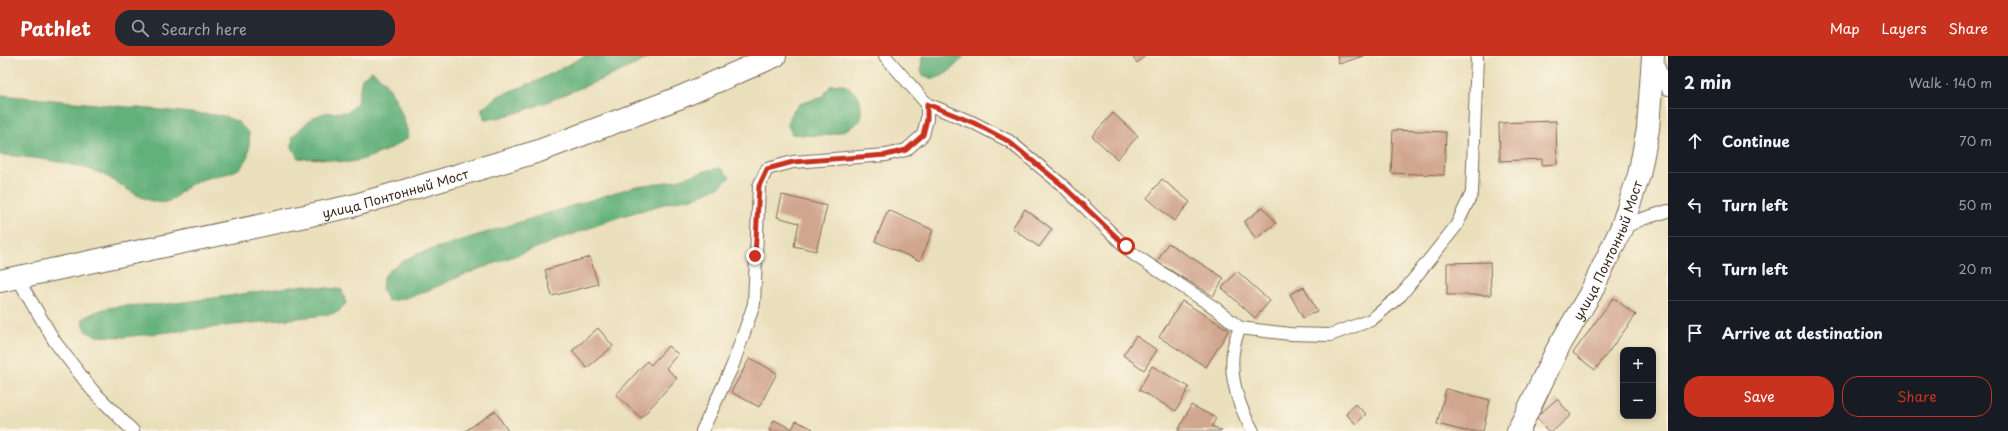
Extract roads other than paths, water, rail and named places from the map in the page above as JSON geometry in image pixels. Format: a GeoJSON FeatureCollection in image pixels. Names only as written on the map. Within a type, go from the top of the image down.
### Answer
{"type":"FeatureCollection","features":[{"type":"Feature","properties":{"kind":"street","name":"улица Понтонный Мост"},"geometry":{"type":"LineString","coordinates":[[9,279],[352,206],[445,180],[546,148],[681,97],[775,56]]}},
{"type":"Feature","properties":{"kind":"street","name":"улица Понтонный Мост"},"geometry":{"type":"LineString","coordinates":[[1518,431],[1558,348],[1590,294],[1621,229],[1639,175],[1648,129],[1654,56]]}},
{"type":"Feature","properties":{"kind":"lane"},"geometry":{"type":"LineString","coordinates":[[885,56],[927,104],[974,123],[1008,141],[1061,184],[1133,254],[1215,308],[1240,328],[1290,334],[1330,335],[1371,320],[1401,295],[1456,226],[1472,193],[1477,56]]}},
{"type":"Feature","properties":{"kind":"lane"},"geometry":{"type":"LineString","coordinates":[[1654,56],[1668,88]]}},
{"type":"Feature","properties":{"kind":"lane"},"geometry":{"type":"LineString","coordinates":[[702,431],[732,368],[754,304],[759,186],[767,169],[793,162],[886,155],[906,150],[923,135],[927,119],[927,104]]}},
{"type":"Feature","properties":{"kind":"lane"},"geometry":{"type":"LineString","coordinates":[[1621,229],[1642,219],[1668,211]]}},
{"type":"Feature","properties":{"kind":"lane"},"geometry":{"type":"LineString","coordinates":[[9,279],[93,391],[133,431]]}},
{"type":"Feature","properties":{"kind":"lane"},"geometry":{"type":"LineString","coordinates":[[1240,328],[1234,340],[1232,356],[1234,380],[1240,406],[1254,431]]}}]}
